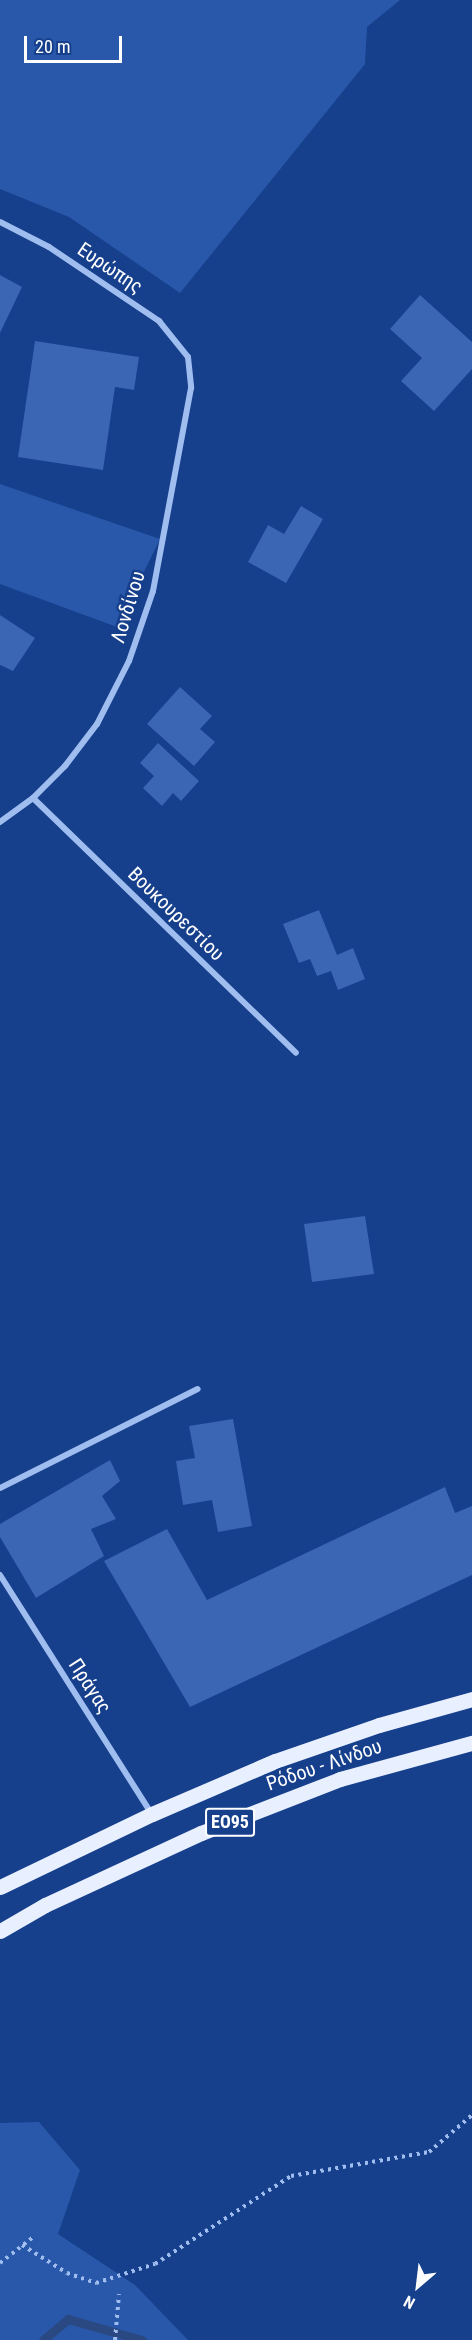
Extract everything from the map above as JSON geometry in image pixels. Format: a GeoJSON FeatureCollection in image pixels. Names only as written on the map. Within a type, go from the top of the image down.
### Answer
{"type":"FeatureCollection","features":[{"type":"Feature","properties":{"kind":"main road","name":"Ρόδου - Λίνδου"},"geometry":{"type":"LineString","coordinates":[[0,1887],[152,1814],[324,1743],[472,1699]]}},
{"type":"Feature","properties":{"kind":"main road","name":"Ρόδου - Λίνδου"},"geometry":{"type":"LineString","coordinates":[[0,1931],[45,1905],[201,1833],[340,1779],[472,1743]]}},
{"type":"Feature","properties":{"kind":"street","name":"Ευρώπης"},"geometry":{"type":"LineString","coordinates":[[0,222],[49,246],[159,321],[188,357]]}},
{"type":"Feature","properties":{"kind":"street","name":"Λονδίνου"},"geometry":{"type":"LineString","coordinates":[[0,822],[33,798],[65,766],[97,724],[129,661],[150,601],[191,388],[188,357]]}},
{"type":"Feature","properties":{"kind":"street","name":"Βουκουρεστίου"},"geometry":{"type":"LineString","coordinates":[[33,798],[296,1053]]}},
{"type":"Feature","properties":{"kind":"street"},"geometry":{"type":"LineString","coordinates":[[0,1488],[198,1389]]}},
{"type":"Feature","properties":{"kind":"street","name":"Πράγας"},"geometry":{"type":"LineString","coordinates":[[0,1575],[152,1814]]}},
{"type":"Feature","properties":{"kind":"path"},"geometry":{"type":"LineString","coordinates":[[22,2245],[67,2273],[96,2283],[155,2264],[291,2176],[429,2152],[472,2115]]}},
{"type":"Feature","properties":{"kind":"path"},"geometry":{"type":"LineString","coordinates":[[0,2263],[32,2238]]}},
{"type":"Feature","properties":{"kind":"path"},"geometry":{"type":"LineString","coordinates":[[115,2340],[119,2294]]}},
{"type":"Feature","properties":{"kind":"shaded area"},"geometry":{"type":"Polygon","coordinates":[[[0,0],[400,0],[367,27],[365,64],[180,293],[69,217],[0,189],[0,0]]]}},
{"type":"Feature","properties":{"kind":"shaded area"},"geometry":{"type":"Polygon","coordinates":[[[0,484],[160,539],[117,627],[0,584],[0,484]]]}},
{"type":"Feature","properties":{"kind":"shaded area"},"geometry":{"type":"Polygon","coordinates":[[[39,2122],[80,2170],[58,2234],[135,2285],[188,2340],[0,2340],[0,2123],[39,2122]]]}},
{"type":"Feature","properties":{"kind":"building"},"geometry":{"type":"Polygon","coordinates":[[[0,275],[22,287],[0,333],[0,275]]]}},
{"type":"Feature","properties":{"kind":"building"},"geometry":{"type":"Polygon","coordinates":[[[420,295],[472,342],[472,369],[434,411],[401,381],[422,358],[390,329],[420,295]]]}},
{"type":"Feature","properties":{"kind":"building"},"geometry":{"type":"Polygon","coordinates":[[[35,341],[139,357],[134,390],[115,387],[103,470],[18,457],[35,341]]]}},
{"type":"Feature","properties":{"kind":"building"},"geometry":{"type":"Polygon","coordinates":[[[301,506],[323,519],[286,583],[248,562],[268,525],[284,534],[301,506]]]}},
{"type":"Feature","properties":{"kind":"building"},"geometry":{"type":"Polygon","coordinates":[[[0,615],[35,638],[13,671],[0,665],[0,615]]]}},
{"type":"Feature","properties":{"kind":"building"},"geometry":{"type":"Polygon","coordinates":[[[180,687],[212,716],[200,729],[215,742],[194,766],[147,724],[180,687]]]}},
{"type":"Feature","properties":{"kind":"building"},"geometry":{"type":"Polygon","coordinates":[[[158,743],[199,781],[181,801],[173,793],[162,806],[143,788],[154,776],[140,763],[158,743]]]}},
{"type":"Feature","properties":{"kind":"building"},"geometry":{"type":"Polygon","coordinates":[[[319,910],[337,955],[353,948],[365,979],[338,990],[331,971],[317,976],[310,959],[299,963],[283,924],[319,910]]]}},
{"type":"Feature","properties":{"kind":"building"},"geometry":{"type":"Polygon","coordinates":[[[365,1216],[374,1274],[312,1282],[304,1224],[365,1216]]]}},
{"type":"Feature","properties":{"kind":"building"},"geometry":{"type":"Polygon","coordinates":[[[233,1419],[252,1526],[218,1532],[212,1500],[183,1505],[176,1461],[195,1458],[189,1426],[233,1419]]]}},
{"type":"Feature","properties":{"kind":"building"},"geometry":{"type":"Polygon","coordinates":[[[110,1460],[120,1481],[102,1496],[116,1519],[91,1529],[104,1556],[36,1598],[0,1537],[0,1524],[110,1460]]]}},
{"type":"Feature","properties":{"kind":"building"},"geometry":{"type":"Polygon","coordinates":[[[445,1487],[455,1513],[472,1506],[472,1575],[190,1707],[104,1561],[167,1529],[207,1600],[445,1487]]]}},
{"type":"Feature","properties":{"kind":"waterway"},"geometry":{"type":"LineString","coordinates":[[43,2340],[68,2319],[142,2340]]}}]}
